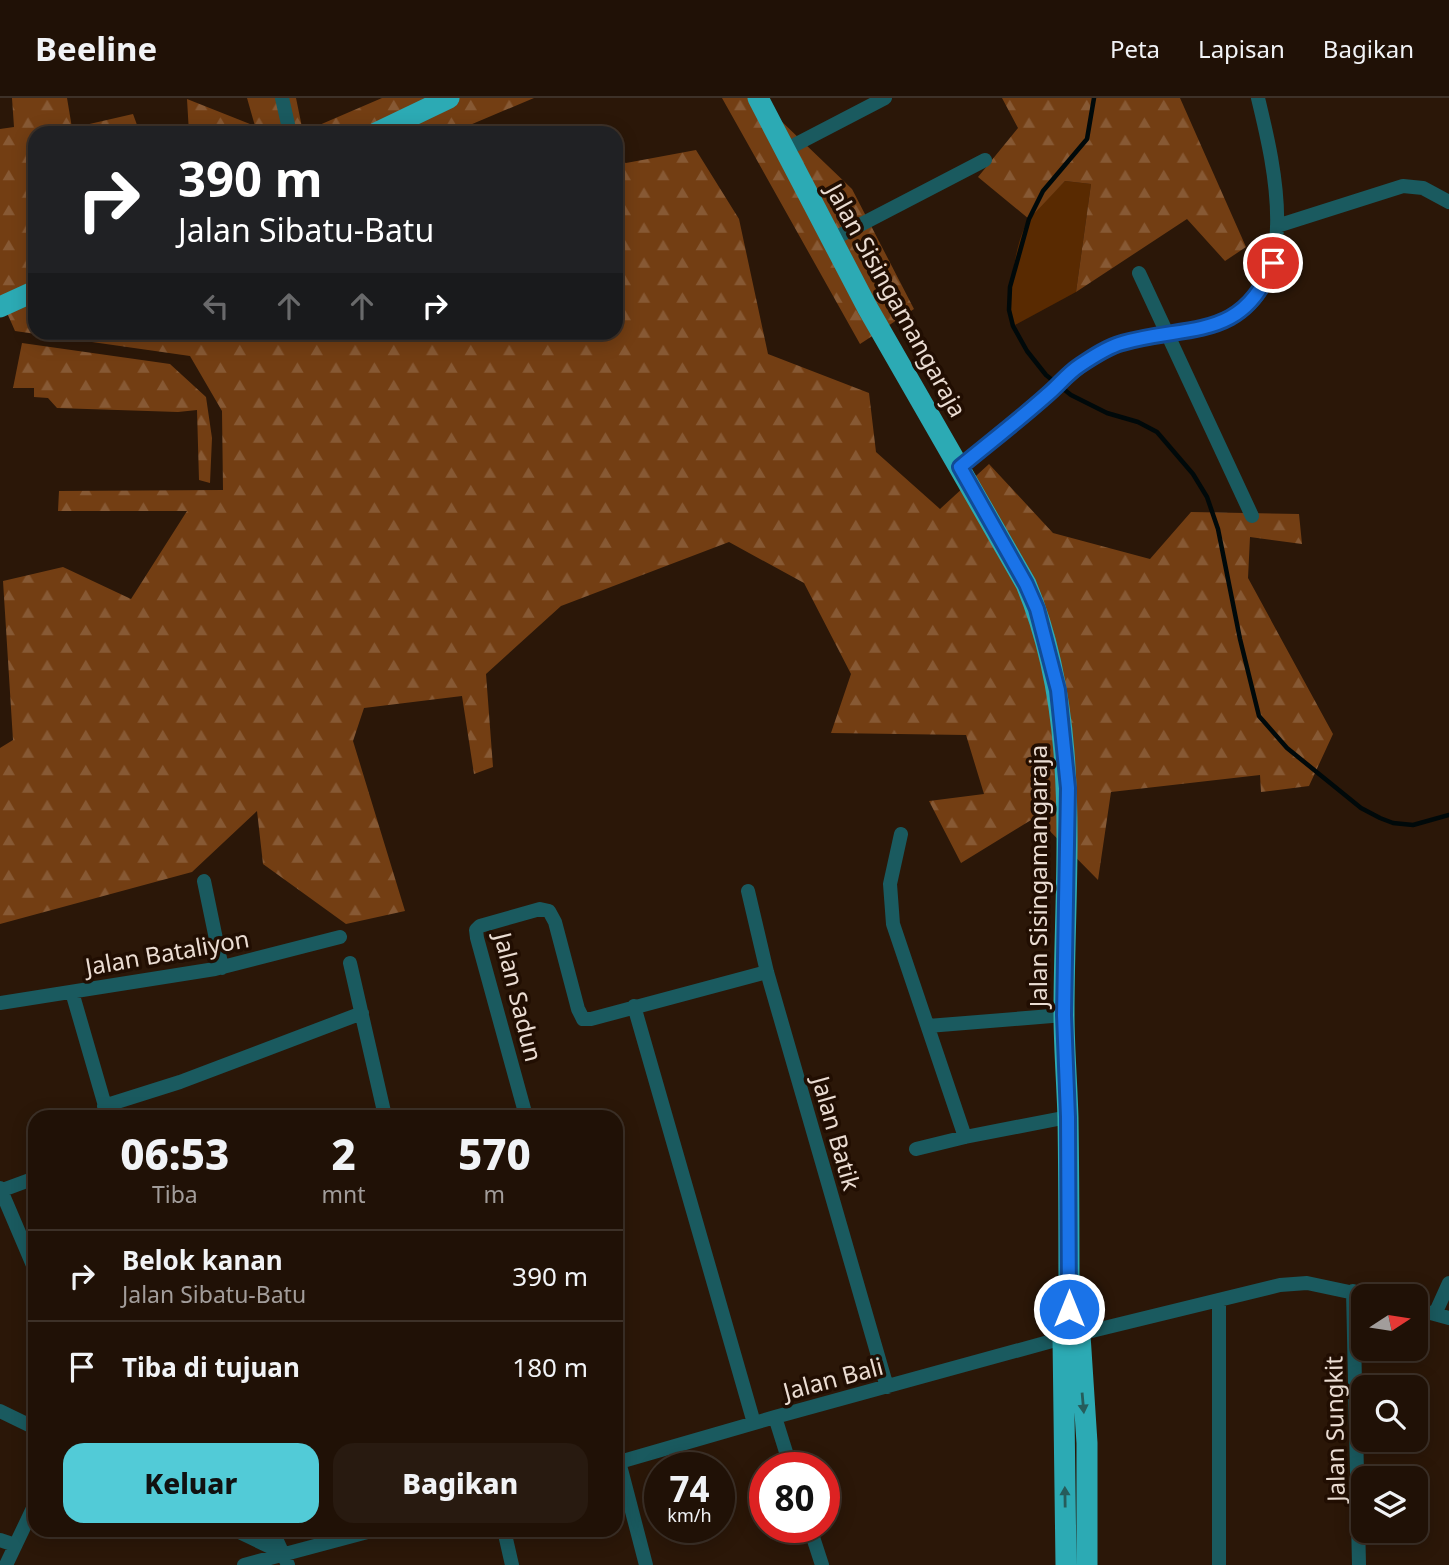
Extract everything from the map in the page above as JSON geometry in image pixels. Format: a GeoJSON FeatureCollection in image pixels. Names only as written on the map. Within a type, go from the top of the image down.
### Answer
{"type":"FeatureCollection","features":[{"type":"Feature","properties":{"kind":"highway"},"geometry":{"type":"LineString","coordinates":[[391,126],[449,98]]}},
{"type":"Feature","properties":{"kind":"highway","name":"Jalan Sisingamangaraja"},"geometry":{"type":"LineString","coordinates":[[758,98],[867,307],[1026,584],[1040,620],[1058,690],[1068,788],[1064,1015],[1071,1336]]}},
{"type":"Feature","properties":{"kind":"highway"},"geometry":{"type":"LineString","coordinates":[[0,307],[28,294]]}},
{"type":"Feature","properties":{"kind":"highway"},"geometry":{"type":"LineString","coordinates":[[1066,1565],[1065,1357],[1071,1336]]}},
{"type":"Feature","properties":{"kind":"highway"},"geometry":{"type":"LineString","coordinates":[[1071,1336],[1087,1443],[1087,1565]]}},
{"type":"Feature","properties":{"kind":"street"},"geometry":{"type":"LineString","coordinates":[[282,98],[288,126]]}},
{"type":"Feature","properties":{"kind":"street"},"geometry":{"type":"LineString","coordinates":[[785,150],[885,98]]}},
{"type":"Feature","properties":{"kind":"street"},"geometry":{"type":"LineString","coordinates":[[960,467],[1048,395],[1077,367],[1117,345],[1220,323],[1243,310],[1253,300],[1273,263],[1278,226],[1277,201],[1258,98]]}},
{"type":"Feature","properties":{"kind":"street"},"geometry":{"type":"LineString","coordinates":[[833,239],[985,160]]}},
{"type":"Feature","properties":{"kind":"street"},"geometry":{"type":"LineString","coordinates":[[1278,226],[1403,186],[1423,188],[1449,202]]}},
{"type":"Feature","properties":{"kind":"street"},"geometry":{"type":"LineString","coordinates":[[1139,273],[1252,516]]}},
{"type":"Feature","properties":{"kind":"street"},"geometry":{"type":"LineString","coordinates":[[901,834],[890,884],[893,923],[965,1137]]}},
{"type":"Feature","properties":{"kind":"street"},"geometry":{"type":"LineString","coordinates":[[204,881],[222,968]]}},
{"type":"Feature","properties":{"kind":"street","name":"Jalan Batik"},"geometry":{"type":"LineString","coordinates":[[748,891],[767,972],[887,1387]]}},
{"type":"Feature","properties":{"kind":"street","name":"Jalan Sadun"},"geometry":{"type":"LineString","coordinates":[[524,1110],[477,938],[476,930],[480,926],[540,909],[549,911],[555,922],[583,1019],[767,972]]}},
{"type":"Feature","properties":{"kind":"street","name":"Jalan Bataliyon"},"geometry":{"type":"LineString","coordinates":[[0,1003],[222,968],[340,937]]}},
{"type":"Feature","properties":{"kind":"street"},"geometry":{"type":"LineString","coordinates":[[350,963],[384,1110]]}},
{"type":"Feature","properties":{"kind":"street"},"geometry":{"type":"LineString","coordinates":[[72,992],[106,1110]]}},
{"type":"Feature","properties":{"kind":"street"},"geometry":{"type":"LineString","coordinates":[[634,1006],[754,1423]]}},
{"type":"Feature","properties":{"kind":"street"},"geometry":{"type":"LineString","coordinates":[[109,1110],[362,1013]]}},
{"type":"Feature","properties":{"kind":"street"},"geometry":{"type":"LineString","coordinates":[[928,1026],[1064,1015]]}},
{"type":"Feature","properties":{"kind":"street"},"geometry":{"type":"LineString","coordinates":[[916,1149],[1068,1117]]}},
{"type":"Feature","properties":{"kind":"street"},"geometry":{"type":"LineString","coordinates":[[28,1180],[0,1190],[28,1254]]}},
{"type":"Feature","properties":{"kind":"street","name":"Jalan Bali"},"geometry":{"type":"LineString","coordinates":[[623,1457],[1071,1336],[1219,1300],[1294,1283],[1351,1291]]}},
{"type":"Feature","properties":{"kind":"street"},"geometry":{"type":"LineString","coordinates":[[1442,1316],[1449,1283]]}},
{"type":"Feature","properties":{"kind":"street"},"geometry":{"type":"LineString","coordinates":[[1219,1300],[1219,1565]]}},
{"type":"Feature","properties":{"kind":"street","name":"Jalan Sungkit"},"geometry":{"type":"LineString","coordinates":[[1355,1362],[1359,1565]]}},
{"type":"Feature","properties":{"kind":"street"},"geometry":{"type":"LineString","coordinates":[[0,1411],[28,1425]]}},
{"type":"Feature","properties":{"kind":"street"},"geometry":{"type":"LineString","coordinates":[[775,1417],[786,1452]]}},
{"type":"Feature","properties":{"kind":"street"},"geometry":{"type":"LineString","coordinates":[[623,1481],[646,1565]]}},
{"type":"Feature","properties":{"kind":"street"},"geometry":{"type":"LineString","coordinates":[[6,1565],[28,1518]]}},
{"type":"Feature","properties":{"kind":"street"},"geometry":{"type":"LineString","coordinates":[[246,1537],[286,1560]]}},
{"type":"Feature","properties":{"kind":"street"},"geometry":{"type":"LineString","coordinates":[[275,1537],[286,1560]]}},
{"type":"Feature","properties":{"kind":"street"},"geometry":{"type":"LineString","coordinates":[[244,1565],[286,1560],[354,1537]]}},
{"type":"Feature","properties":{"kind":"street"},"geometry":{"type":"LineString","coordinates":[[506,1537],[512,1565]]}},
{"type":"Feature","properties":{"kind":"street"},"geometry":{"type":"LineString","coordinates":[[0,1539],[15,1545]]}},
{"type":"Feature","properties":{"kind":"street"},"geometry":{"type":"LineString","coordinates":[[815,1543],[822,1565]]}},
{"type":"Feature","properties":{"kind":"shaded area"},"geometry":{"type":"Polygon","coordinates":[[[1065,181],[1091,184],[1076,292],[1013,326],[1011,287],[1023,231],[1036,210],[1065,181]]]}},
{"type":"Feature","properties":{"kind":"green space"},"geometry":{"type":"Polygon","coordinates":[[[12,98],[67,98],[72,126],[28,126],[28,333],[15,331],[4,306],[0,307],[0,129],[14,127],[12,98]]]}},
{"type":"Feature","properties":{"kind":"green space"},"geometry":{"type":"Polygon","coordinates":[[[247,98],[296,98],[302,126],[255,126],[247,98]]]}},
{"type":"Feature","properties":{"kind":"green space"},"geometry":{"type":"Polygon","coordinates":[[[382,98],[534,98],[468,126],[317,126],[382,98]]]}},
{"type":"Feature","properties":{"kind":"green space"},"geometry":{"type":"Polygon","coordinates":[[[722,98],[769,98],[779,119],[852,189],[914,309],[860,344],[722,98]]]}},
{"type":"Feature","properties":{"kind":"green space"},"geometry":{"type":"Polygon","coordinates":[[[1002,98],[1180,98],[1246,247],[1225,261],[1187,219],[1076,292],[1091,184],[1065,181],[1029,219],[978,177],[1018,128],[1002,98]]]}},
{"type":"Feature","properties":{"kind":"green space"},"geometry":{"type":"Polygon","coordinates":[[[187,99],[255,126],[189,126],[187,99]]]}},
{"type":"Feature","properties":{"kind":"green space"},"geometry":{"type":"Polygon","coordinates":[[[133,114],[137,126],[81,126],[133,114]]]}},
{"type":"Feature","properties":{"kind":"green space"},"geometry":{"type":"Polygon","coordinates":[[[696,150],[739,219],[768,354],[869,393],[876,452],[940,509],[989,464],[1053,533],[1150,559],[1191,512],[1299,514],[1302,544],[1250,537],[1248,578],[1333,734],[1309,786],[1261,792],[1260,775],[1111,792],[1098,880],[1036,817],[961,863],[929,801],[984,794],[966,735],[831,733],[851,674],[804,583],[729,542],[561,606],[486,674],[493,767],[474,774],[462,696],[364,708],[353,741],[405,911],[346,924],[263,864],[257,811],[192,872],[0,924],[0,748],[13,740],[3,581],[63,567],[131,599],[187,511],[58,511],[59,491],[223,490],[222,411],[190,356],[78,340],[623,340],[623,162],[696,150]]]}},
{"type":"Feature","properties":{"kind":"green space"},"geometry":{"type":"Polygon","coordinates":[[[22,343],[170,364],[206,397],[212,438],[210,483],[199,480],[197,410],[178,412],[57,408],[48,398],[34,397],[34,388],[13,388],[22,343]]]}},
{"type":"Feature","properties":{"kind":"waterway"},"geometry":{"type":"LineString","coordinates":[[1094,98],[1087,139],[1043,191],[1029,219],[1010,287],[1009,310],[1013,326],[1027,351],[1046,375],[1071,395],[1107,413],[1138,422],[1157,432],[1193,474],[1207,497],[1218,529],[1259,716],[1287,748],[1361,808],[1380,818],[1393,823],[1413,825],[1449,815]]}},
{"type":"Feature","properties":{"kind":"route"},"geometry":{"type":"LineString","coordinates":[[1069,1309],[1068,1117],[1064,1015],[1068,788],[1058,690],[1037,609],[1026,584],[960,467],[1048,395],[1077,367],[1113,346],[1192,331],[1220,323],[1243,310],[1262,286],[1273,263]]}}]}
